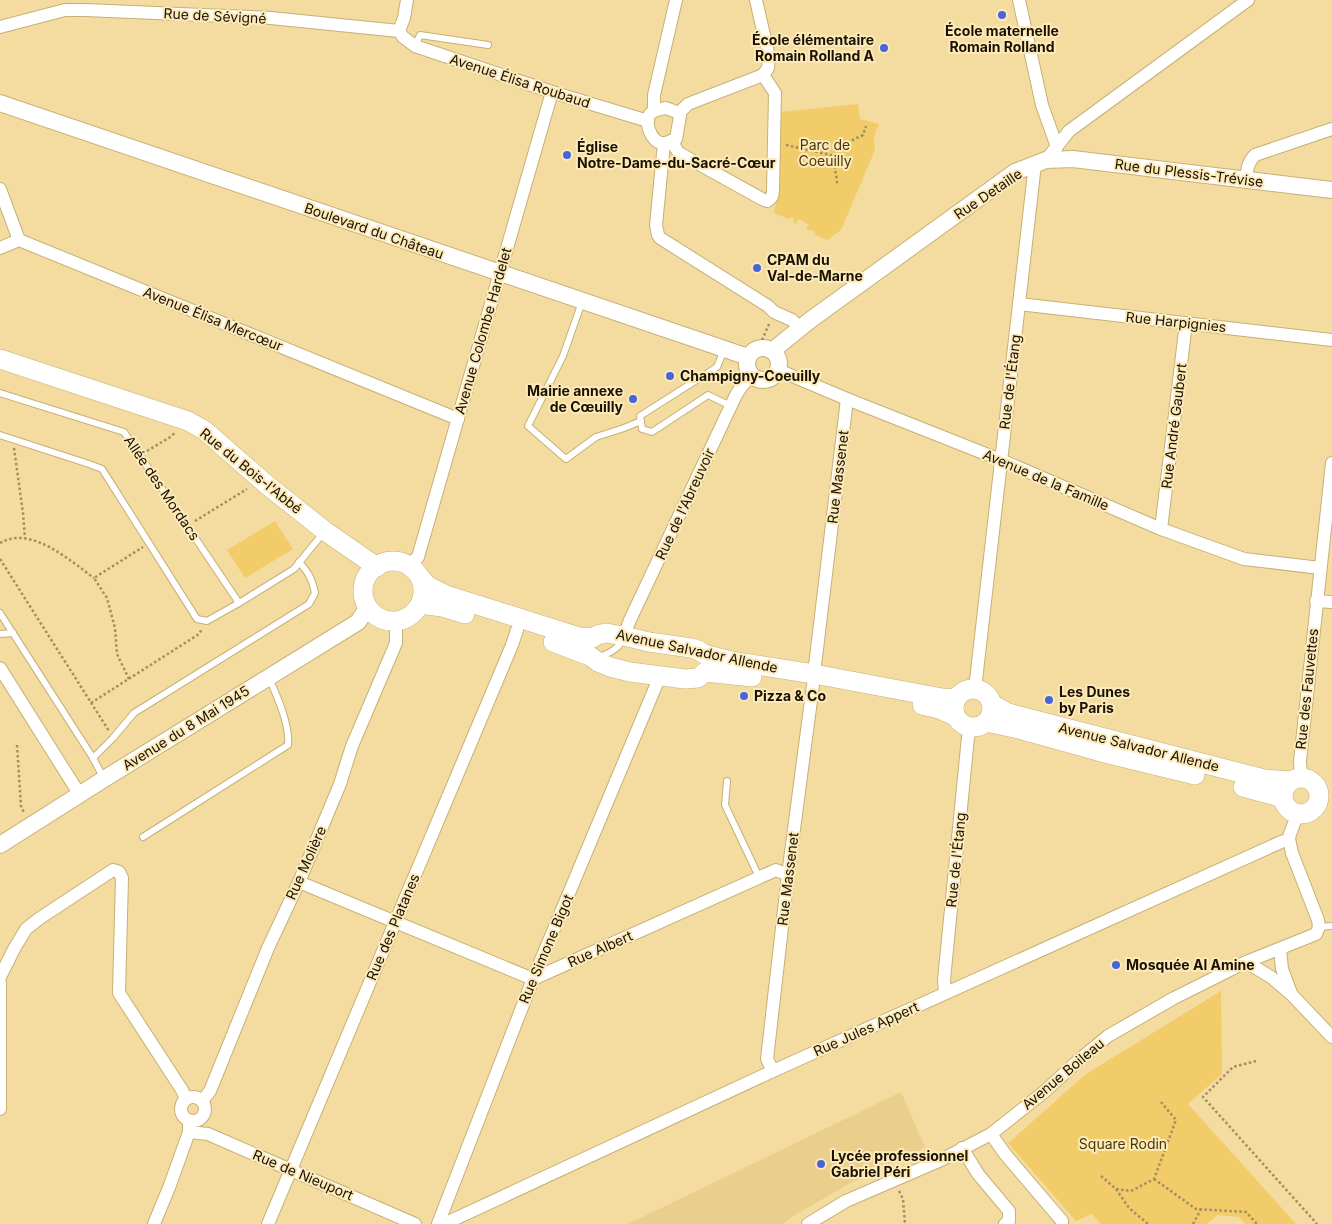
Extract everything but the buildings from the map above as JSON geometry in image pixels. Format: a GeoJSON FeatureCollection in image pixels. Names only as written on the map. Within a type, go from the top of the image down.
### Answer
{"type":"FeatureCollection","features":[{"type":"Feature","properties":{"kind":"main road","name":"Rue du Bois-l'Abbé"},"geometry":{"type":"LineString","coordinates":[[0,359],[188,421],[204,430],[267,485],[325,531],[377,566]]}},
{"type":"Feature","properties":{"kind":"main road"},"geometry":{"type":"LineString","coordinates":[[392,562],[400,562],[413,571],[422,585],[423,595],[420,604],[414,612],[406,618],[396,621],[388,621],[373,613],[364,598],[363,589],[365,580],[370,573],[377,566],[392,562]]}},
{"type":"Feature","properties":{"kind":"main road","name":"Avenue Salvador Allende"},"geometry":{"type":"LineString","coordinates":[[413,571],[428,586],[446,595],[579,637],[610,667],[630,672],[692,679],[702,676],[705,663]]}},
{"type":"Feature","properties":{"kind":"main road","name":"Avenue Salvador Allende"},"geometry":{"type":"LineString","coordinates":[[420,604],[442,607],[577,650],[592,651]]}},
{"type":"Feature","properties":{"kind":"main road","name":"Avenue Salvador Allende"},"geometry":{"type":"LineString","coordinates":[[592,651],[600,634],[606,633],[691,648],[698,650],[705,663],[731,674],[813,680],[939,708],[972,713],[1008,713],[1291,786]]}},
{"type":"Feature","properties":{"kind":"main road","name":"Avenue Salvador Allende"},"geometry":{"type":"LineString","coordinates":[[972,713],[989,698],[980,690],[975,689]]}},
{"type":"Feature","properties":{"kind":"main road"},"geometry":{"type":"LineString","coordinates":[[1306,778],[1315,784],[1325,801],[1308,812],[1292,812],[1288,808],[1291,786],[1306,778]]}},
{"type":"Feature","properties":{"kind":"street"},"geometry":{"type":"LineString","coordinates":[[399,31],[404,18],[407,0]]}},
{"type":"Feature","properties":{"kind":"street"},"geometry":{"type":"LineString","coordinates":[[676,0],[654,95],[649,130],[653,138],[658,142],[676,139],[679,114],[688,104],[763,75],[768,68],[769,57],[756,0]]}},
{"type":"Feature","properties":{"kind":"street"},"geometry":{"type":"LineString","coordinates":[[1019,0],[1042,105],[1057,147]]}},
{"type":"Feature","properties":{"kind":"street","name":"Rue Detaille"},"geometry":{"type":"LineString","coordinates":[[760,352],[800,328],[1015,172],[1041,162],[1057,147],[1069,131],[1248,0]]}},
{"type":"Feature","properties":{"kind":"street","name":"Rue de Sévigné"},"geometry":{"type":"LineString","coordinates":[[0,27],[65,10],[271,18],[399,31]]}},
{"type":"Feature","properties":{"kind":"street","name":"Avenue Élisa Roubaud"},"geometry":{"type":"LineString","coordinates":[[399,31],[414,46],[552,92],[651,116]]}},
{"type":"Feature","properties":{"kind":"street"},"geometry":{"type":"LineString","coordinates":[[667,142],[679,153],[767,201],[770,199],[773,196],[775,93],[763,75]]}},
{"type":"Feature","properties":{"kind":"street","name":"Avenue Colombe Hardelet"},"geometry":{"type":"LineString","coordinates":[[413,571],[552,92]]}},
{"type":"Feature","properties":{"kind":"street","name":"Boulevard du Château"},"geometry":{"type":"LineString","coordinates":[[0,102],[724,350],[760,352]]}},
{"type":"Feature","properties":{"kind":"street"},"geometry":{"type":"LineString","coordinates":[[651,116],[666,108],[679,114]]}},
{"type":"Feature","properties":{"kind":"street"},"geometry":{"type":"LineString","coordinates":[[1246,179],[1248,165],[1255,155],[1332,129]]}},
{"type":"Feature","properties":{"kind":"street"},"geometry":{"type":"LineString","coordinates":[[667,142],[656,225],[660,238],[768,306],[774,312],[792,320],[800,328]]}},
{"type":"Feature","properties":{"kind":"street","name":"Rue du Plessis-Trévise"},"geometry":{"type":"LineString","coordinates":[[1041,162],[1073,159],[1332,190]]}},
{"type":"Feature","properties":{"kind":"street","name":"Rue de l'Étang"},"geometry":{"type":"LineString","coordinates":[[975,689],[1019,304],[1041,162]]}},
{"type":"Feature","properties":{"kind":"street"},"geometry":{"type":"LineString","coordinates":[[0,188],[19,240],[0,248]]}},
{"type":"Feature","properties":{"kind":"street","name":"Avenue Élisa Mercœur"},"geometry":{"type":"LineString","coordinates":[[19,240],[458,419]]}},
{"type":"Feature","properties":{"kind":"street","name":"Rue Harpignies"},"geometry":{"type":"LineString","coordinates":[[1019,304],[1332,340]]}},
{"type":"Feature","properties":{"kind":"street","name":"Rue André Gaubert"},"geometry":{"type":"LineString","coordinates":[[1161,529],[1186,323]]}},
{"type":"Feature","properties":{"kind":"street"},"geometry":{"type":"LineString","coordinates":[[760,352],[777,356],[778,370],[769,379],[757,379],[751,376],[746,364],[760,352]]}},
{"type":"Feature","properties":{"kind":"street","name":"Avenue de la Famille"},"geometry":{"type":"LineString","coordinates":[[778,370],[1001,460],[1161,529],[1244,559],[1324,562]]}},
{"type":"Feature","properties":{"kind":"street","name":"Rue de l'Abreuvoir"},"geometry":{"type":"LineString","coordinates":[[624,636],[731,406],[751,376]]}},
{"type":"Feature","properties":{"kind":"street","name":"Rue Massenet"},"geometry":{"type":"LineString","coordinates":[[773,1071],[768,1059],[788,875],[847,399]]}},
{"type":"Feature","properties":{"kind":"street"},"geometry":{"type":"LineString","coordinates":[[1324,562],[1332,463]]}},
{"type":"Feature","properties":{"kind":"street","name":"Rue des Fauvettes"},"geometry":{"type":"LineString","coordinates":[[1291,786],[1300,761],[1316,600],[1324,562]]}},
{"type":"Feature","properties":{"kind":"street"},"geometry":{"type":"LineString","coordinates":[[1316,600],[1332,602]]}},
{"type":"Feature","properties":{"kind":"street","name":"Avenue du 8 Mai 1945"},"geometry":{"type":"LineString","coordinates":[[0,845],[358,622],[368,607]]}},
{"type":"Feature","properties":{"kind":"street","name":"Rue Molière"},"geometry":{"type":"LineString","coordinates":[[202,1101],[210,1091],[268,948],[299,882],[340,784],[352,746],[396,643],[396,621]]}},
{"type":"Feature","properties":{"kind":"street","name":"Rue des Platanes"},"geometry":{"type":"LineString","coordinates":[[268,1224],[517,630]]}},
{"type":"Feature","properties":{"kind":"street"},"geometry":{"type":"LineString","coordinates":[[0,668],[80,795]]}},
{"type":"Feature","properties":{"kind":"street","name":"Rue Simone Bigot"},"geometry":{"type":"LineString","coordinates":[[438,1224],[533,979],[660,676]]}},
{"type":"Feature","properties":{"kind":"street","name":"Rue de l'Étang"},"geometry":{"type":"LineString","coordinates":[[945,993],[944,980],[972,713]]}},
{"type":"Feature","properties":{"kind":"street"},"geometry":{"type":"LineString","coordinates":[[1298,813],[1289,839],[1292,853],[1318,920],[1326,926]]}},
{"type":"Feature","properties":{"kind":"street","name":"Rue Jules Appert"},"geometry":{"type":"LineString","coordinates":[[444,1224],[773,1071],[1289,839]]}},
{"type":"Feature","properties":{"kind":"street"},"geometry":{"type":"LineString","coordinates":[[0,977],[26,929],[113,870],[119,872],[122,878],[119,993],[182,1090],[186,1100]]}},
{"type":"Feature","properties":{"kind":"street","name":"Rue Albert"},"geometry":{"type":"LineString","coordinates":[[533,979],[776,870],[788,875]]}},
{"type":"Feature","properties":{"kind":"street"},"geometry":{"type":"LineString","coordinates":[[299,882],[533,979]]}},
{"type":"Feature","properties":{"kind":"street","name":"Avenue Boileau"},"geometry":{"type":"LineString","coordinates":[[808,1224],[846,1201],[941,1160],[991,1134],[1044,1092],[1108,1036],[1174,998],[1246,962],[1316,934],[1326,926]]}},
{"type":"Feature","properties":{"kind":"street"},"geometry":{"type":"LineString","coordinates":[[1280,948],[1282,969],[1292,995]]}},
{"type":"Feature","properties":{"kind":"street"},"geometry":{"type":"LineString","coordinates":[[1246,962],[1271,977],[1292,995],[1332,1038]]}},
{"type":"Feature","properties":{"kind":"street"},"geometry":{"type":"LineString","coordinates":[[0,983],[0,1109]]}},
{"type":"Feature","properties":{"kind":"street"},"geometry":{"type":"LineString","coordinates":[[154,1224],[170,1185],[189,1126],[203,1116],[205,1108],[202,1101],[193,1097],[186,1100],[182,1106],[183,1116],[189,1126]]}},
{"type":"Feature","properties":{"kind":"street","name":"Rue de Nieuport"},"geometry":{"type":"LineString","coordinates":[[189,1126],[415,1224]]}},
{"type":"Feature","properties":{"kind":"street"},"geometry":{"type":"LineString","coordinates":[[991,1134],[1005,1154],[1062,1221],[1062,1224]]}},
{"type":"Feature","properties":{"kind":"street"},"geometry":{"type":"LineString","coordinates":[[962,1148],[978,1174],[1009,1211],[1009,1221],[1005,1224]]}},
{"type":"Feature","properties":{"kind":"lane"},"geometry":{"type":"LineString","coordinates":[[414,46],[420,35],[488,45]]}},
{"type":"Feature","properties":{"kind":"lane"},"geometry":{"type":"LineString","coordinates":[[582,302],[563,356],[528,426],[566,459],[596,438],[641,421]]}},
{"type":"Feature","properties":{"kind":"lane"},"geometry":{"type":"LineString","coordinates":[[724,350],[716,367],[640,416],[642,429],[652,432],[708,395],[731,406]]}},
{"type":"Feature","properties":{"kind":"lane","name":"Allée des Mordacs"},"geometry":{"type":"LineString","coordinates":[[0,393],[124,432],[239,604]]}},
{"type":"Feature","properties":{"kind":"lane"},"geometry":{"type":"LineString","coordinates":[[0,435],[102,469],[197,619],[207,621],[239,604],[294,569],[325,531]]}},
{"type":"Feature","properties":{"kind":"lane"},"geometry":{"type":"LineString","coordinates":[[93,758],[134,713],[309,604],[315,593],[312,580],[299,562]]}},
{"type":"Feature","properties":{"kind":"lane"},"geometry":{"type":"LineString","coordinates":[[0,613],[93,758],[104,779]]}},
{"type":"Feature","properties":{"kind":"lane"},"geometry":{"type":"LineString","coordinates":[[0,634],[13,634]]}},
{"type":"Feature","properties":{"kind":"lane"},"geometry":{"type":"LineString","coordinates":[[142,837],[288,745],[289,735],[278,699],[269,678]]}},
{"type":"Feature","properties":{"kind":"lane"},"geometry":{"type":"LineString","coordinates":[[727,782],[725,805],[760,877]]}},
{"type":"Feature","properties":{"kind":"path"},"geometry":{"type":"LineString","coordinates":[[837,185],[834,163],[838,147],[863,135],[866,126]]}},
{"type":"Feature","properties":{"kind":"path"},"geometry":{"type":"LineString","coordinates":[[774,142],[835,156]]}},
{"type":"Feature","properties":{"kind":"path"},"geometry":{"type":"LineString","coordinates":[[760,352],[774,312]]}},
{"type":"Feature","properties":{"kind":"path"},"geometry":{"type":"LineString","coordinates":[[140,455],[172,436],[175,432],[183,435]]}},
{"type":"Feature","properties":{"kind":"path"},"geometry":{"type":"LineString","coordinates":[[12,439],[25,538]]}},
{"type":"Feature","properties":{"kind":"path"},"geometry":{"type":"LineString","coordinates":[[187,526],[249,488]]}},
{"type":"Feature","properties":{"kind":"path"},"geometry":{"type":"LineString","coordinates":[[0,543],[7,539],[25,538],[42,543],[94,578],[107,598],[115,628],[117,654],[129,679]]}},
{"type":"Feature","properties":{"kind":"path"},"geometry":{"type":"LineString","coordinates":[[94,578],[149,543]]}},
{"type":"Feature","properties":{"kind":"path"},"geometry":{"type":"LineString","coordinates":[[0,559],[113,738]]}},
{"type":"Feature","properties":{"kind":"path"},"geometry":{"type":"LineString","coordinates":[[91,703],[199,634],[207,621]]}},
{"type":"Feature","properties":{"kind":"path"},"geometry":{"type":"LineString","coordinates":[[17,745],[21,806],[31,826]]}},
{"type":"Feature","properties":{"kind":"path"},"geometry":{"type":"LineString","coordinates":[[1256,1061],[1233,1067],[1203,1097],[1317,1224]]}},
{"type":"Feature","properties":{"kind":"path"},"geometry":{"type":"LineString","coordinates":[[1116,1189],[1131,1191],[1154,1179],[1176,1120],[1161,1102]]}},
{"type":"Feature","properties":{"kind":"path"},"geometry":{"type":"LineString","coordinates":[[1101,1176],[1116,1189],[1129,1208],[1148,1224]]}},
{"type":"Feature","properties":{"kind":"path"},"geometry":{"type":"LineString","coordinates":[[1154,1179],[1196,1209],[1246,1212],[1257,1224]]}},
{"type":"Feature","properties":{"kind":"path"},"geometry":{"type":"LineString","coordinates":[[899,1191],[903,1199],[905,1224]]}},
{"type":"Feature","properties":{"kind":"path"},"geometry":{"type":"LineString","coordinates":[[1193,1224],[1201,1209]]}},
{"type":"Feature","properties":{"kind":"shaded area","name":"Lycée professionnel Gabriel Péri"},"geometry":{"type":"Polygon","coordinates":[[[901,1092],[925,1147],[854,1181],[790,1218],[783,1224],[628,1224],[901,1092]]]}},
{"type":"Feature","properties":{"kind":"green space","name":"Parc de Coeuilly"},"geometry":{"type":"Polygon","coordinates":[[[858,104],[860,119],[879,124],[874,136],[875,150],[841,230],[827,240],[814,234],[815,232],[812,230],[806,229],[809,225],[799,219],[796,224],[792,217],[789,219],[774,213],[779,190],[780,112],[858,104]]]}},
{"type":"Feature","properties":{"kind":"green space"},"geometry":{"type":"Polygon","coordinates":[[[275,521],[293,549],[245,578],[227,550],[275,521]]]}},
{"type":"Feature","properties":{"kind":"green space","name":"Square Rodin"},"geometry":{"type":"Polygon","coordinates":[[[1221,991],[1222,1074],[1188,1104],[1296,1224],[1246,1224],[1239,1217],[1217,1215],[1207,1224],[1101,1224],[1092,1214],[1076,1221],[1008,1143],[1086,1074],[1221,991]]]}},
{"type":"Feature","properties":{"kind":"place","name":"École maternelle Romain Rolland"},"geometry":{"type":"Point","coordinates":[1002,15]}},
{"type":"Feature","properties":{"kind":"place","name":"École élémentaire Romain Rolland A"},"geometry":{"type":"Point","coordinates":[884,48]}},
{"type":"Feature","properties":{"kind":"place","name":"Église Notre-Dame-du-Sacré-Cœur"},"geometry":{"type":"Point","coordinates":[567,155]}},
{"type":"Feature","properties":{"kind":"place","name":"CPAM du Val-de-Marne"},"geometry":{"type":"Point","coordinates":[757,268]}},
{"type":"Feature","properties":{"kind":"place","name":"Champigny-Coeuilly"},"geometry":{"type":"Point","coordinates":[670,376]}},
{"type":"Feature","properties":{"kind":"place","name":"Mairie annexe de Cœuilly"},"geometry":{"type":"Point","coordinates":[633,399]}},
{"type":"Feature","properties":{"kind":"place","name":"Pizza & Co"},"geometry":{"type":"Point","coordinates":[744,696]}},
{"type":"Feature","properties":{"kind":"place","name":"Les Dunes by Paris"},"geometry":{"type":"Point","coordinates":[1049,700]}},
{"type":"Feature","properties":{"kind":"place","name":"Mosquée Al Amine"},"geometry":{"type":"Point","coordinates":[1116,965]}},
{"type":"Feature","properties":{"kind":"place","name":"Lycée professionnel Gabriel Péri"},"geometry":{"type":"Point","coordinates":[821,1164]}}]}
